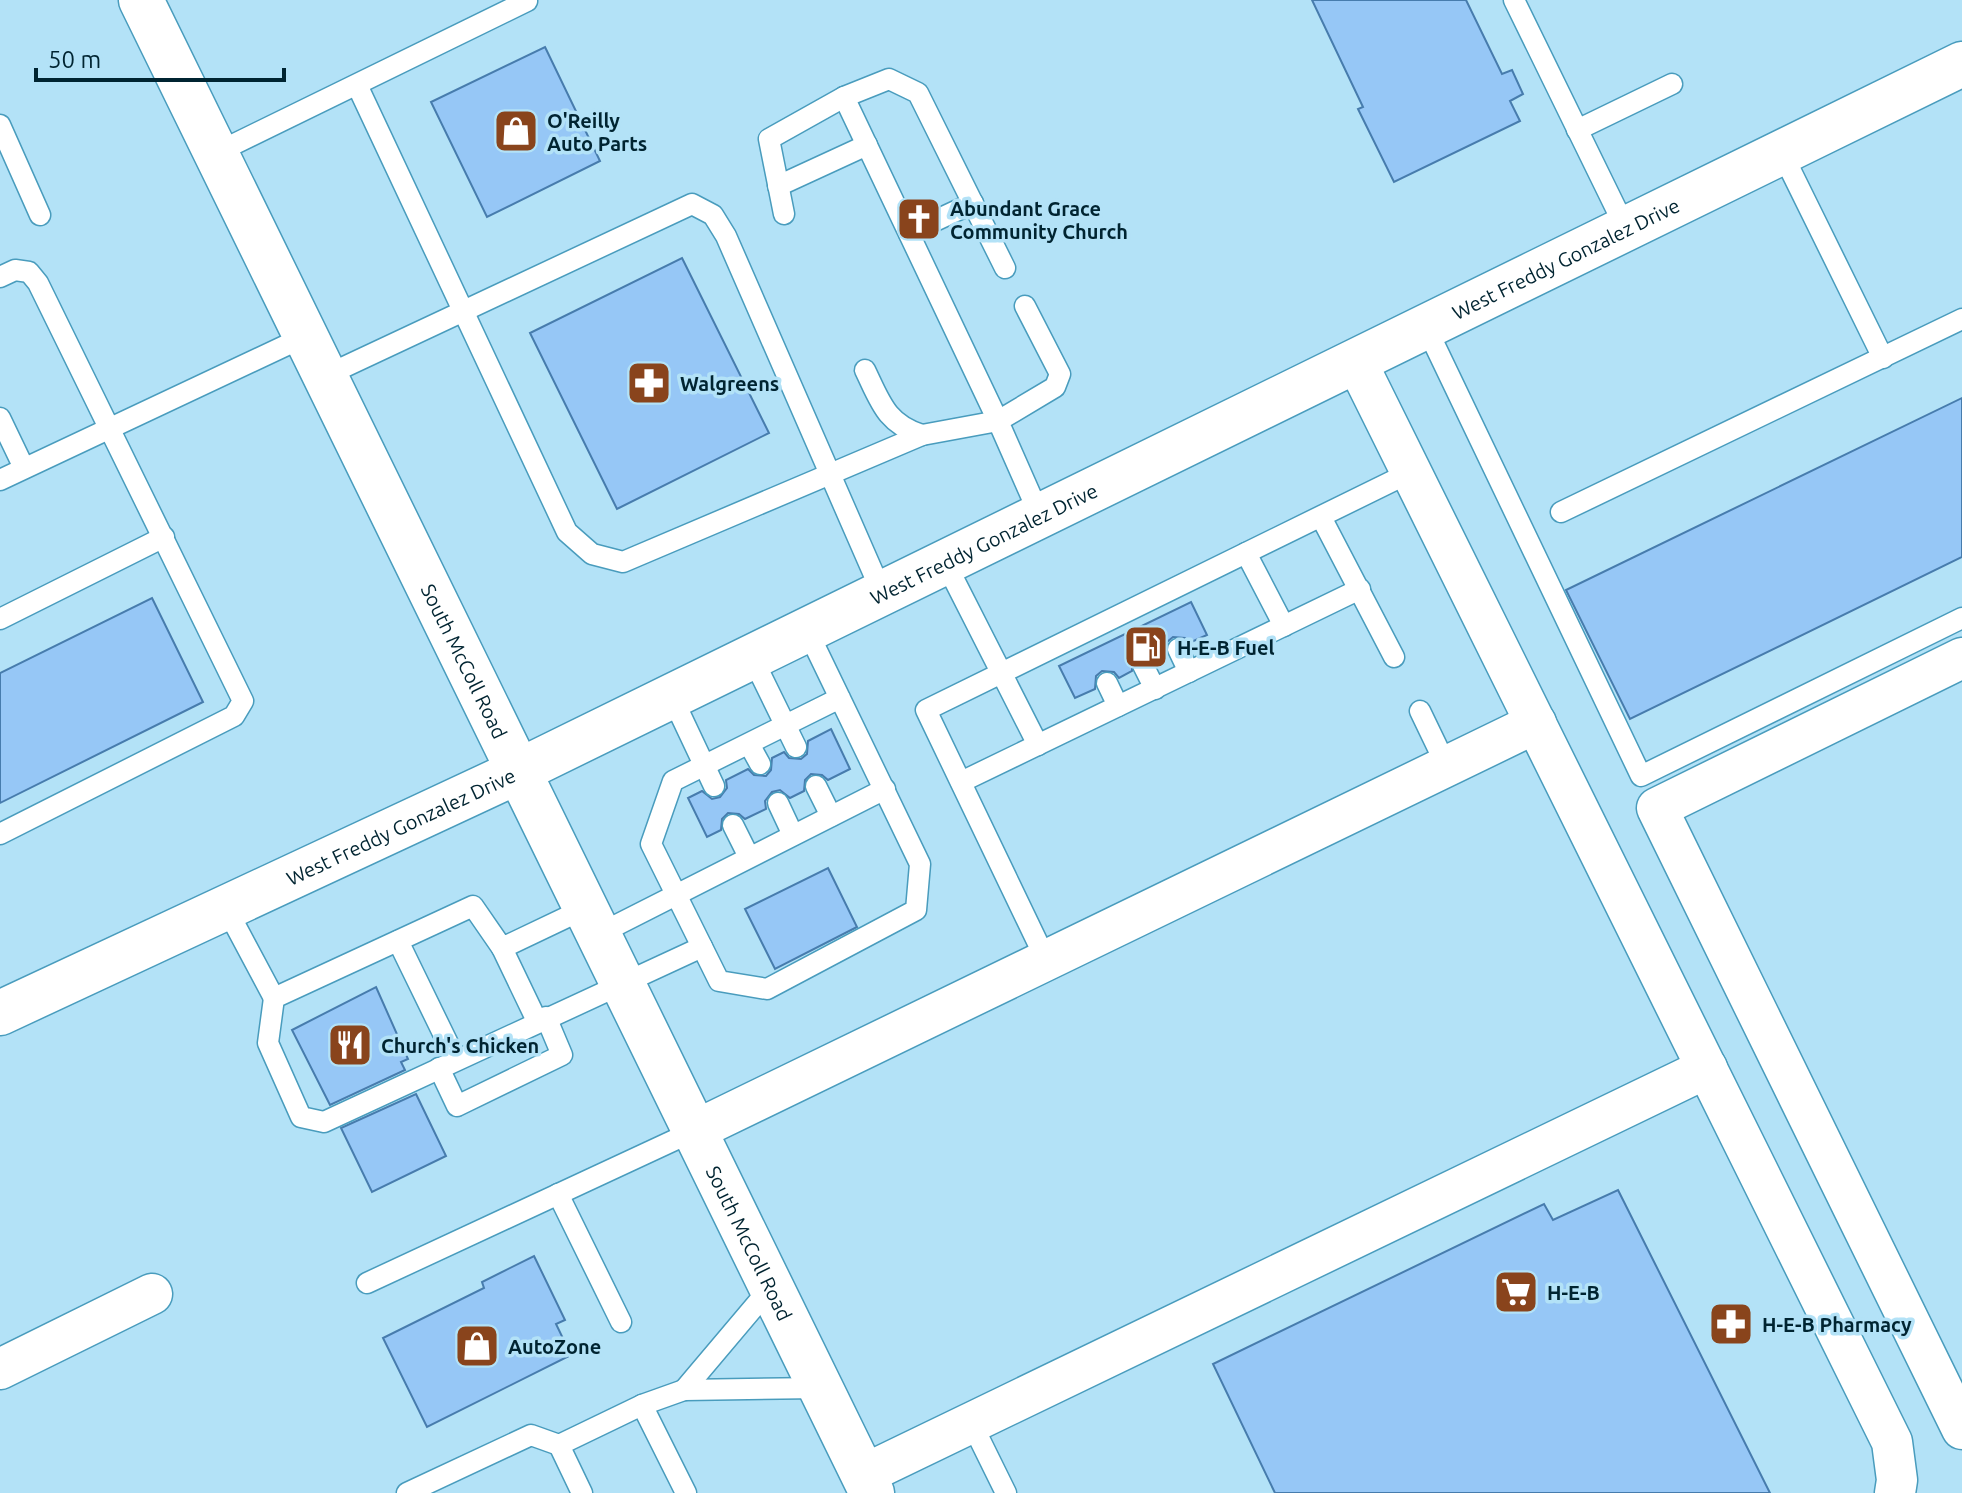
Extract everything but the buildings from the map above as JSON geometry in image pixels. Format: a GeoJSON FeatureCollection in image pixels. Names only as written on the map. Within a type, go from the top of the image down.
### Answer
{"type":"FeatureCollection","features":[{"type":"Feature","properties":{"kind":"main road","name":"South McColl Road"},"geometry":{"type":"LineString","coordinates":[[141,0],[867,1484]]}},
{"type":"Feature","properties":{"kind":"main road","name":"West Freddy Gonzalez Drive"},"geometry":{"type":"LineString","coordinates":[[0,1013],[672,697],[1962,64]]}},
{"type":"Feature","properties":{"kind":"street"},"geometry":{"type":"LineString","coordinates":[[1356,361],[1892,1442],[1897,1480],[1895,1493]]}},
{"type":"Feature","properties":{"kind":"street"},"geometry":{"type":"LineString","coordinates":[[1962,658],[1649,792],[1962,1429]]}},
{"type":"Feature","properties":{"kind":"street"},"geometry":{"type":"LineString","coordinates":[[694,1131],[1536,723]]}},
{"type":"Feature","properties":{"kind":"street"},"geometry":{"type":"LineString","coordinates":[[867,1484],[971,1422],[1707,1068]]}},
{"type":"Feature","properties":{"kind":"street"},"geometry":{"type":"LineString","coordinates":[[0,1369],[152,1294]]}},
{"type":"Feature","properties":{"kind":"lane"},"geometry":{"type":"LineString","coordinates":[[1514,0],[1626,229]]}},
{"type":"Feature","properties":{"kind":"lane"},"geometry":{"type":"LineString","coordinates":[[216,153],[527,1]]}},
{"type":"Feature","properties":{"kind":"lane"},"geometry":{"type":"LineString","coordinates":[[784,214],[769,139],[844,97],[889,79],[918,93],[1005,268]]}},
{"type":"Feature","properties":{"kind":"lane"},"geometry":{"type":"LineString","coordinates":[[1577,130],[1672,84]]}},
{"type":"Feature","properties":{"kind":"lane"},"geometry":{"type":"LineString","coordinates":[[357,85],[567,532],[592,554],[623,562],[922,435],[998,421],[1055,387],[1060,374],[1025,306]]}},
{"type":"Feature","properties":{"kind":"lane"},"geometry":{"type":"LineString","coordinates":[[844,97],[1040,516]]}},
{"type":"Feature","properties":{"kind":"lane"},"geometry":{"type":"LineString","coordinates":[[0,125],[40,215]]}},
{"type":"Feature","properties":{"kind":"lane"},"geometry":{"type":"LineString","coordinates":[[778,186],[867,145]]}},
{"type":"Feature","properties":{"kind":"lane"},"geometry":{"type":"LineString","coordinates":[[1782,153],[1883,358]]}},
{"type":"Feature","properties":{"kind":"lane"},"geometry":{"type":"LineString","coordinates":[[909,233],[973,203]]}},
{"type":"Feature","properties":{"kind":"lane"},"geometry":{"type":"LineString","coordinates":[[325,376],[692,204],[713,215],[726,236],[827,474],[882,593]]}},
{"type":"Feature","properties":{"kind":"lane"},"geometry":{"type":"LineString","coordinates":[[0,277],[15,270],[29,272],[38,283],[240,690],[242,708],[234,716],[0,834]]}},
{"type":"Feature","properties":{"kind":"lane"},"geometry":{"type":"LineString","coordinates":[[1561,512],[1962,319]]}},
{"type":"Feature","properties":{"kind":"lane"},"geometry":{"type":"LineString","coordinates":[[1426,327],[1649,792],[1962,618]]}},
{"type":"Feature","properties":{"kind":"lane"},"geometry":{"type":"LineString","coordinates":[[0,480],[306,336]]}},
{"type":"Feature","properties":{"kind":"lane"},"geometry":{"type":"LineString","coordinates":[[865,370],[884,410],[902,429],[922,435]]}},
{"type":"Feature","properties":{"kind":"lane"},"geometry":{"type":"LineString","coordinates":[[0,418],[24,468]]}},
{"type":"Feature","properties":{"kind":"lane"},"geometry":{"type":"LineString","coordinates":[[1046,960],[926,710],[1002,673],[1085,642],[1157,608],[1246,553],[1411,472]]}},
{"type":"Feature","properties":{"kind":"lane"},"geometry":{"type":"LineString","coordinates":[[1321,517],[1394,657]]}},
{"type":"Feature","properties":{"kind":"lane"},"geometry":{"type":"LineString","coordinates":[[0,619],[164,537]]}},
{"type":"Feature","properties":{"kind":"lane"},"geometry":{"type":"LineString","coordinates":[[1246,553],[1284,626]]}},
{"type":"Feature","properties":{"kind":"lane"},"geometry":{"type":"LineString","coordinates":[[945,562],[1038,745]]}},
{"type":"Feature","properties":{"kind":"lane"},"geometry":{"type":"LineString","coordinates":[[961,782],[1360,589]]}},
{"type":"Feature","properties":{"kind":"lane"},"geometry":{"type":"LineString","coordinates":[[807,630],[885,789],[920,864],[916,910],[767,989],[719,981],[651,844],[673,781],[840,698]]}},
{"type":"Feature","properties":{"kind":"lane"},"geometry":{"type":"LineString","coordinates":[[1178,649],[1189,672]]}},
{"type":"Feature","properties":{"kind":"lane"},"geometry":{"type":"LineString","coordinates":[[752,657],[796,747]]}},
{"type":"Feature","properties":{"kind":"lane"},"geometry":{"type":"LineString","coordinates":[[1143,665],[1155,689]]}},
{"type":"Feature","properties":{"kind":"lane"},"geometry":{"type":"LineString","coordinates":[[1107,683],[1118,706]]}},
{"type":"Feature","properties":{"kind":"lane"},"geometry":{"type":"LineString","coordinates":[[672,697],[714,786]]}},
{"type":"Feature","properties":{"kind":"lane"},"geometry":{"type":"LineString","coordinates":[[1420,711],[1446,765]]}},
{"type":"Feature","properties":{"kind":"lane"},"geometry":{"type":"LineString","coordinates":[[749,744],[760,764]]}},
{"type":"Feature","properties":{"kind":"lane"},"geometry":{"type":"LineString","coordinates":[[816,786],[831,816]]}},
{"type":"Feature","properties":{"kind":"lane"},"geometry":{"type":"LineString","coordinates":[[502,948],[675,894],[885,789]]}},
{"type":"Feature","properties":{"kind":"lane"},"geometry":{"type":"LineString","coordinates":[[778,803],[793,835]]}},
{"type":"Feature","properties":{"kind":"lane"},"geometry":{"type":"LineString","coordinates":[[733,825],[749,857]]}},
{"type":"Feature","properties":{"kind":"lane"},"geometry":{"type":"LineString","coordinates":[[225,906],[274,998],[268,1043],[301,1117],[324,1122],[702,947]]}},
{"type":"Feature","properties":{"kind":"lane"},"geometry":{"type":"LineString","coordinates":[[274,998],[473,906],[502,948],[562,1055],[457,1106],[447,1064],[398,941]]}},
{"type":"Feature","properties":{"kind":"lane"},"geometry":{"type":"LineString","coordinates":[[367,1283],[694,1131]]}},
{"type":"Feature","properties":{"kind":"lane"},"geometry":{"type":"LineString","coordinates":[[558,1194],[621,1322]]}},
{"type":"Feature","properties":{"kind":"lane"},"geometry":{"type":"LineString","coordinates":[[684,1390],[771,1287]]}},
{"type":"Feature","properties":{"kind":"lane"},"geometry":{"type":"LineString","coordinates":[[559,1445],[642,1405],[684,1390],[820,1388]]}},
{"type":"Feature","properties":{"kind":"lane"},"geometry":{"type":"LineString","coordinates":[[642,1405],[686,1493]]}},
{"type":"Feature","properties":{"kind":"lane"},"geometry":{"type":"LineString","coordinates":[[971,1422],[1006,1493]]}},
{"type":"Feature","properties":{"kind":"lane"},"geometry":{"type":"LineString","coordinates":[[407,1493],[531,1435],[559,1445],[582,1493]]}},
{"type":"Feature","properties":{"kind":"place","name":"O'Reilly Auto Parts"},"geometry":{"type":"Point","coordinates":[516,131]}},
{"type":"Feature","properties":{"kind":"place","name":"Abundant Grace Community Church"},"geometry":{"type":"Point","coordinates":[919,219]}},
{"type":"Feature","properties":{"kind":"place","name":"Walgreens"},"geometry":{"type":"Point","coordinates":[649,383]}},
{"type":"Feature","properties":{"kind":"place","name":"H-E-B Fuel"},"geometry":{"type":"Point","coordinates":[1146,647]}},
{"type":"Feature","properties":{"kind":"place","name":"Church's Chicken"},"geometry":{"type":"Point","coordinates":[350,1045]}},
{"type":"Feature","properties":{"kind":"place","name":"H-E-B"},"geometry":{"type":"Point","coordinates":[1516,1292]}},
{"type":"Feature","properties":{"kind":"place","name":"H-E-B Pharmacy"},"geometry":{"type":"Point","coordinates":[1731,1324]}},
{"type":"Feature","properties":{"kind":"place","name":"AutoZone"},"geometry":{"type":"Point","coordinates":[477,1346]}}]}
